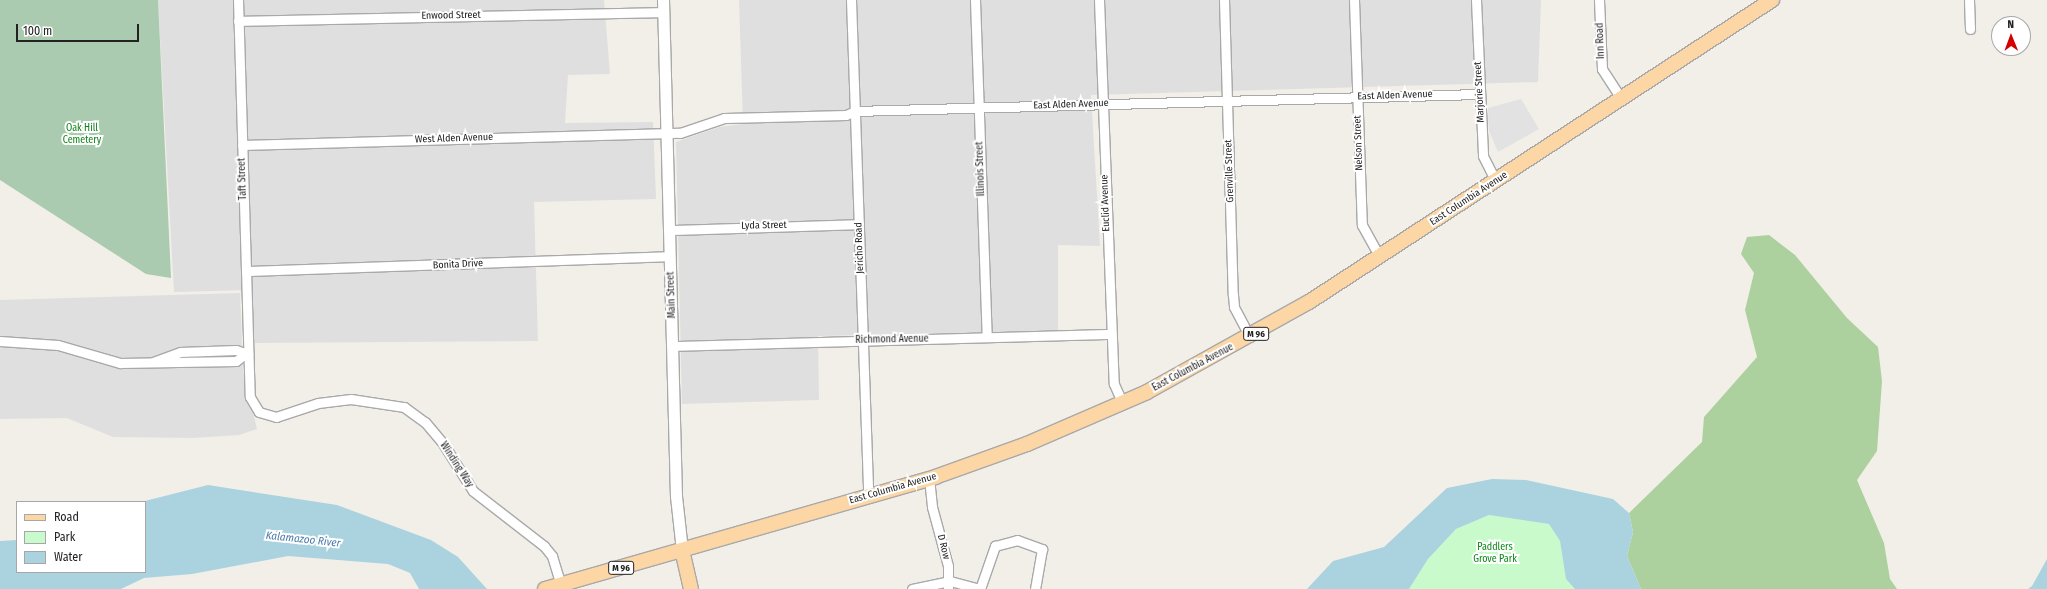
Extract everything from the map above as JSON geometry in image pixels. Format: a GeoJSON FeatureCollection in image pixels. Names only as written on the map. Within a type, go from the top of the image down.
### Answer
{"type":"FeatureCollection","features":[{"type":"Feature","properties":{"kind":"main road","name":"East Columbia Avenue"},"geometry":{"type":"LineString","coordinates":[[545,589],[932,477],[1027,444],[1123,404],[1250,337],[1380,257],[1622,100],[1772,0]]}},
{"type":"Feature","properties":{"kind":"main road","name":"Main Street"},"geometry":{"type":"LineString","coordinates":[[682,550],[691,589]]}},
{"type":"Feature","properties":{"kind":"street","name":"Taft Street"},"geometry":{"type":"LineString","coordinates":[[238,0],[247,356]]}},
{"type":"Feature","properties":{"kind":"street","name":"Main Street"},"geometry":{"type":"LineString","coordinates":[[663,0],[676,496],[682,550]]}},
{"type":"Feature","properties":{"kind":"street","name":"Jericho Road"},"geometry":{"type":"LineString","coordinates":[[851,0],[868,496]]}},
{"type":"Feature","properties":{"kind":"street","name":"Illinois Street"},"geometry":{"type":"LineString","coordinates":[[975,0],[986,338]]}},
{"type":"Feature","properties":{"kind":"street","name":"Euclid Avenue"},"geometry":{"type":"LineString","coordinates":[[1099,0],[1111,334],[1114,384],[1123,404]]}},
{"type":"Feature","properties":{"kind":"street","name":"Grenville Street"},"geometry":{"type":"LineString","coordinates":[[1224,0],[1233,295],[1234,307],[1250,337]]}},
{"type":"Feature","properties":{"kind":"street","name":"Nelson Street"},"geometry":{"type":"LineString","coordinates":[[1354,0],[1362,225],[1380,257]]}},
{"type":"Feature","properties":{"kind":"street","name":"Marjorie Street"},"geometry":{"type":"LineString","coordinates":[[1476,0],[1484,156],[1496,182]]}},
{"type":"Feature","properties":{"kind":"street","name":"Inn Road"},"geometry":{"type":"LineString","coordinates":[[1599,0],[1602,69],[1622,100]]}},
{"type":"Feature","properties":{"kind":"street"},"geometry":{"type":"LineString","coordinates":[[1969,0],[1970,29]]}},
{"type":"Feature","properties":{"kind":"street","name":"Enwood Street"},"geometry":{"type":"LineString","coordinates":[[238,21],[663,12]]}},
{"type":"Feature","properties":{"kind":"street","name":"East Alden Avenue"},"geometry":{"type":"LineString","coordinates":[[666,132],[703,127],[724,118],[846,114],[855,111],[1480,94]]}},
{"type":"Feature","properties":{"kind":"street","name":"West Alden Avenue"},"geometry":{"type":"LineString","coordinates":[[242,145],[666,132]]}},
{"type":"Feature","properties":{"kind":"street","name":"Lyda Street"},"geometry":{"type":"LineString","coordinates":[[670,230],[859,224]]}},
{"type":"Feature","properties":{"kind":"street","name":"Bonita Drive"},"geometry":{"type":"LineString","coordinates":[[246,271],[670,256]]}},
{"type":"Feature","properties":{"kind":"street","name":"Richmond Avenue"},"geometry":{"type":"LineString","coordinates":[[673,346],[1111,334]]}},
{"type":"Feature","properties":{"kind":"street"},"geometry":{"type":"LineString","coordinates":[[0,341],[58,345],[120,363],[236,360],[247,356]]}},
{"type":"Feature","properties":{"kind":"street","name":"Winding Way"},"geometry":{"type":"LineString","coordinates":[[247,356],[250,397],[266,416],[351,399],[404,407],[425,422],[444,445],[473,491],[544,546],[552,556],[560,585]]}},
{"type":"Feature","properties":{"kind":"street","name":"D Row"},"geometry":{"type":"LineString","coordinates":[[932,477],[936,514],[949,585]]}},
{"type":"Feature","properties":{"kind":"street"},"geometry":{"type":"LineString","coordinates":[[912,589],[949,585],[980,589],[995,546],[1017,540],[1042,549],[1035,589]]}},
{"type":"Feature","properties":{"kind":"shaded area"},"geometry":{"type":"Polygon","coordinates":[[[158,0],[604,0],[610,74],[568,75],[565,123],[653,122],[656,199],[534,202],[538,341],[252,343],[251,290],[174,292],[158,0]]]}},
{"type":"Feature","properties":{"kind":"shaded area"},"geometry":{"type":"Polygon","coordinates":[[[739,0],[1541,0],[1538,82],[1091,95],[1100,246],[1058,245],[1058,331],[818,336],[819,400],[682,404],[676,142],[719,127],[743,124],[739,0]]]}},
{"type":"Feature","properties":{"kind":"shaded area"},"geometry":{"type":"Polygon","coordinates":[[[1521,99],[1539,129],[1498,152],[1489,131],[1488,108],[1521,99]]]}},
{"type":"Feature","properties":{"kind":"shaded area"},"geometry":{"type":"Polygon","coordinates":[[[240,293],[243,370],[257,429],[239,435],[193,438],[113,437],[67,418],[0,419],[0,300],[240,293]]]}},
{"type":"Feature","properties":{"kind":"green space","name":"Oak Hill Cemetery"},"geometry":{"type":"Polygon","coordinates":[[[0,0],[158,0],[171,278],[146,274],[0,180],[0,0]]]}},
{"type":"Feature","properties":{"kind":"green space"},"geometry":{"type":"Polygon","coordinates":[[[1769,235],[1795,255],[1847,318],[1878,347],[1882,381],[1877,451],[1857,480],[1884,543],[1890,579],[1897,589],[1641,589],[1627,556],[1633,532],[1629,513],[1702,442],[1704,417],[1757,357],[1745,310],[1754,273],[1741,254],[1747,237],[1769,235]]]}},
{"type":"Feature","properties":{"kind":"green space","name":"Paddlers Grove Park"},"geometry":{"type":"Polygon","coordinates":[[[1489,515],[1549,524],[1560,541],[1566,579],[1575,589],[1409,589],[1428,559],[1456,529],[1489,515]]]}},
{"type":"Feature","properties":{"kind":"water"},"geometry":{"type":"Polygon","coordinates":[[[1492,479],[1526,480],[1613,499],[1629,513],[1633,532],[1627,556],[1641,589],[1575,589],[1566,579],[1560,541],[1549,524],[1489,515],[1456,529],[1428,559],[1409,589],[1307,589],[1333,561],[1384,547],[1447,488],[1492,479]]]}},
{"type":"Feature","properties":{"kind":"water","name":"Kalamazoo River"},"geometry":{"type":"Polygon","coordinates":[[[208,485],[337,505],[431,540],[458,557],[487,589],[419,589],[410,573],[388,564],[288,556],[192,574],[144,578],[121,589],[0,589],[0,541],[16,540],[16,573],[146,573],[145,501],[208,485]]]}},
{"type":"Feature","properties":{"kind":"water"},"geometry":{"type":"Polygon","coordinates":[[[2047,559],[2047,589],[2028,589],[2032,586],[2047,559]]]}}]}
